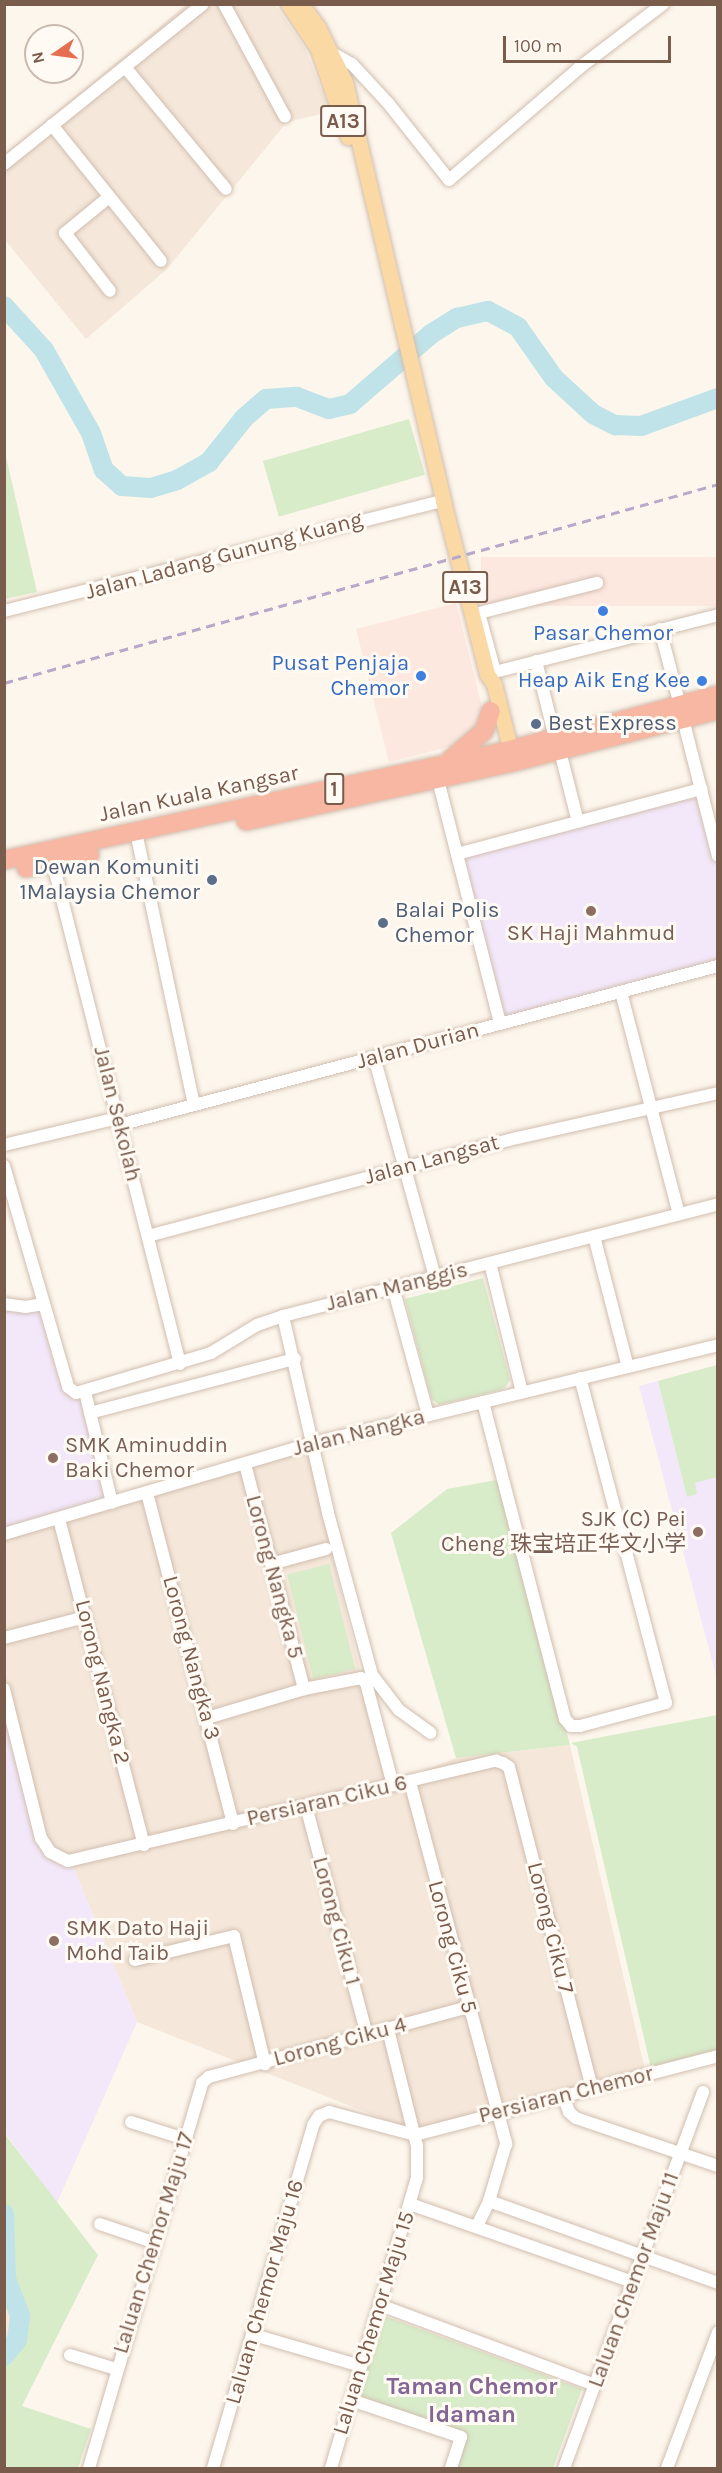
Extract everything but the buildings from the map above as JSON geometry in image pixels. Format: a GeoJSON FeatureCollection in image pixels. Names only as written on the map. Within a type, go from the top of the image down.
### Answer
{"type":"FeatureCollection","features":[{"type":"Feature","properties":{"kind":"highway","name":"Jalan Kuala Kangsar"},"geometry":{"type":"LineString","coordinates":[[4,872],[52,857],[558,745],[681,712],[717,695]]}},
{"type":"Feature","properties":{"kind":"highway","name":"Jalan Kuala Kangsar"},"geometry":{"type":"LineString","coordinates":[[681,712],[717,710]]}},
{"type":"Feature","properties":{"kind":"highway"},"geometry":{"type":"LineString","coordinates":[[438,770],[473,744],[489,723],[491,711]]}},
{"type":"Feature","properties":{"kind":"highway","name":"Jalan Kuala Kangsar"},"geometry":{"type":"LineString","coordinates":[[4,860],[52,857]]}},
{"type":"Feature","properties":{"kind":"main road","name":"A13"},"geometry":{"type":"LineString","coordinates":[[288,4],[327,68],[380,247]]}},
{"type":"Feature","properties":{"kind":"main road","name":"A13"},"geometry":{"type":"LineString","coordinates":[[301,4],[332,53],[345,82],[380,247],[443,501],[491,673]]}},
{"type":"Feature","properties":{"kind":"main road"},"geometry":{"type":"LineString","coordinates":[[491,673],[485,686],[491,711],[508,757]]}},
{"type":"Feature","properties":{"kind":"main road"},"geometry":{"type":"LineString","coordinates":[[491,673],[508,757]]}},
{"type":"Feature","properties":{"kind":"street"},"geometry":{"type":"LineString","coordinates":[[4,164],[203,4]]}},
{"type":"Feature","properties":{"kind":"street"},"geometry":{"type":"LineString","coordinates":[[224,4],[285,117]]}},
{"type":"Feature","properties":{"kind":"street"},"geometry":{"type":"LineString","coordinates":[[332,53],[352,64],[381,95],[449,180],[579,68],[663,4]]}},
{"type":"Feature","properties":{"kind":"street"},"geometry":{"type":"LineString","coordinates":[[126,67],[226,189]]}},
{"type":"Feature","properties":{"kind":"street"},"geometry":{"type":"LineString","coordinates":[[52,125],[161,261]]}},
{"type":"Feature","properties":{"kind":"street"},"geometry":{"type":"LineString","coordinates":[[109,197],[65,233],[110,291]]}},
{"type":"Feature","properties":{"kind":"street","name":"Jalan Ladang Gunung Kuang"},"geometry":{"type":"LineString","coordinates":[[4,611],[443,501]]}},
{"type":"Feature","properties":{"kind":"street"},"geometry":{"type":"LineString","coordinates":[[597,583],[479,613],[491,673],[717,615]]}},
{"type":"Feature","properties":{"kind":"street"},"geometry":{"type":"LineString","coordinates":[[660,629],[717,856]]}},
{"type":"Feature","properties":{"kind":"street"},"geometry":{"type":"LineString","coordinates":[[536,662],[578,822]]}},
{"type":"Feature","properties":{"kind":"street"},"geometry":{"type":"LineString","coordinates":[[438,770],[500,1024]]}},
{"type":"Feature","properties":{"kind":"street"},"geometry":{"type":"LineString","coordinates":[[457,854],[701,789]]}},
{"type":"Feature","properties":{"kind":"street"},"geometry":{"type":"LineString","coordinates":[[137,838],[194,1105]]}},
{"type":"Feature","properties":{"kind":"street","name":"Jalan Sekolah"},"geometry":{"type":"LineString","coordinates":[[52,857],[180,1364]]}},
{"type":"Feature","properties":{"kind":"street","name":"Jalan Durian"},"geometry":{"type":"LineString","coordinates":[[4,1145],[194,1105],[717,966]]}},
{"type":"Feature","properties":{"kind":"street"},"geometry":{"type":"LineString","coordinates":[[621,992],[679,1214]]}},
{"type":"Feature","properties":{"kind":"street"},"geometry":{"type":"LineString","coordinates":[[374,1057],[435,1277]]}},
{"type":"Feature","properties":{"kind":"street","name":"Jalan Langsat"},"geometry":{"type":"LineString","coordinates":[[148,1236],[517,1138],[652,1110],[717,1093]]}},
{"type":"Feature","properties":{"kind":"street"},"geometry":{"type":"LineString","coordinates":[[4,1166],[68,1387],[81,1393],[90,1413],[112,1503]]}},
{"type":"Feature","properties":{"kind":"street","name":"Jalan Manggis"},"geometry":{"type":"LineString","coordinates":[[81,1393],[180,1364],[283,1316],[717,1204]]}},
{"type":"Feature","properties":{"kind":"street"},"geometry":{"type":"LineString","coordinates":[[594,1236],[628,1366]]}},
{"type":"Feature","properties":{"kind":"street"},"geometry":{"type":"LineString","coordinates":[[490,1263],[522,1392]]}},
{"type":"Feature","properties":{"kind":"street"},"geometry":{"type":"LineString","coordinates":[[393,1287],[428,1415]]}},
{"type":"Feature","properties":{"kind":"street"},"geometry":{"type":"LineString","coordinates":[[4,1304],[25,1307],[44,1304]]}},
{"type":"Feature","properties":{"kind":"street"},"geometry":{"type":"LineString","coordinates":[[283,1316],[295,1359],[328,1513],[372,1675],[387,1699],[431,1733]]}},
{"type":"Feature","properties":{"kind":"street","name":"Jalan Nangka"},"geometry":{"type":"LineString","coordinates":[[4,1534],[314,1443],[717,1345]]}},
{"type":"Feature","properties":{"kind":"street"},"geometry":{"type":"LineString","coordinates":[[90,1413],[295,1359]]}},
{"type":"Feature","properties":{"kind":"street"},"geometry":{"type":"LineString","coordinates":[[483,1402],[566,1719],[571,1726],[666,1704],[580,1378]]}},
{"type":"Feature","properties":{"kind":"street","name":"Lorong Nangka 5"},"geometry":{"type":"LineString","coordinates":[[245,1464],[304,1689]]}},
{"type":"Feature","properties":{"kind":"street","name":"Lorong Nangka 3"},"geometry":{"type":"LineString","coordinates":[[147,1493],[233,1824]]}},
{"type":"Feature","properties":{"kind":"street","name":"Lorong Nangka 2"},"geometry":{"type":"LineString","coordinates":[[59,1519],[144,1845]]}},
{"type":"Feature","properties":{"kind":"street"},"geometry":{"type":"LineString","coordinates":[[271,1564],[326,1549]]}},
{"type":"Feature","properties":{"kind":"street"},"geometry":{"type":"LineString","coordinates":[[4,1638],[85,1617]]}},
{"type":"Feature","properties":{"kind":"street"},"geometry":{"type":"LineString","coordinates":[[207,1718],[304,1689],[361,1678],[366,1683],[393,1785]]}},
{"type":"Feature","properties":{"kind":"street","name":"Persiaran Ciku 6"},"geometry":{"type":"LineString","coordinates":[[4,1689],[41,1838],[50,1852],[68,1861],[496,1761],[509,1767]]}},
{"type":"Feature","properties":{"kind":"street","name":"Lorong Ciku 7"},"geometry":{"type":"LineString","coordinates":[[509,1767],[592,2089]]}},
{"type":"Feature","properties":{"kind":"street","name":"Lorong Ciku 5"},"geometry":{"type":"LineString","coordinates":[[410,1782],[496,2111],[505,2154],[489,2201],[477,2226]]}},
{"type":"Feature","properties":{"kind":"street","name":"Lorong Ciku 1"},"geometry":{"type":"LineString","coordinates":[[306,1806],[367,2035]]}},
{"type":"Feature","properties":{"kind":"street","name":"Lorong Ciku 4"},"geometry":{"type":"LineString","coordinates":[[135,1960],[234,1936],[265,2064],[468,2007]]}},
{"type":"Feature","properties":{"kind":"street","name":"Laluan Chemor Maju 15"},"geometry":{"type":"LineString","coordinates":[[331,2469],[417,2177],[415,2135],[388,2030]]}},
{"type":"Feature","properties":{"kind":"street","name":"Persiaran Chemor"},"geometry":{"type":"LineString","coordinates":[[415,2135],[496,2111],[592,2089],[717,2056]]}},
{"type":"Feature","properties":{"kind":"street","name":"Laluan Chemor Maju 17"},"geometry":{"type":"LineString","coordinates":[[89,2469],[153,2241],[202,2083],[209,2077],[265,2064]]}},
{"type":"Feature","properties":{"kind":"street","name":"Laluan Chemor Maju 11"},"geometry":{"type":"LineString","coordinates":[[564,2469],[703,2092]]}},
{"type":"Feature","properties":{"kind":"street"},"geometry":{"type":"LineString","coordinates":[[563,2096],[569,2112],[576,2118],[717,2166]]}},
{"type":"Feature","properties":{"kind":"street","name":"Laluan Chemor Maju 16"},"geometry":{"type":"LineString","coordinates":[[213,2469],[254,2335],[313,2125],[319,2116],[329,2112],[415,2135]]}},
{"type":"Feature","properties":{"kind":"street"},"geometry":{"type":"LineString","coordinates":[[131,2122],[185,2139]]}},
{"type":"Feature","properties":{"kind":"street"},"geometry":{"type":"LineString","coordinates":[[489,2201],[717,2283]]}},
{"type":"Feature","properties":{"kind":"street"},"geometry":{"type":"LineString","coordinates":[[410,2204],[633,2282]]}},
{"type":"Feature","properties":{"kind":"street"},"geometry":{"type":"LineString","coordinates":[[100,2224],[153,2241]]}},
{"type":"Feature","properties":{"kind":"street"},"geometry":{"type":"LineString","coordinates":[[380,2305],[595,2385]]}},
{"type":"Feature","properties":{"kind":"street"},"geometry":{"type":"LineString","coordinates":[[667,2469],[717,2332]]}},
{"type":"Feature","properties":{"kind":"street"},"geometry":{"type":"LineString","coordinates":[[254,2335],[361,2366]]}},
{"type":"Feature","properties":{"kind":"street"},"geometry":{"type":"LineString","coordinates":[[70,2355],[116,2369]]}},
{"type":"Feature","properties":{"kind":"street"},"geometry":{"type":"LineString","coordinates":[[351,2400],[461,2437],[451,2469]]}},
{"type":"Feature","properties":{"kind":"shaded area"},"geometry":{"type":"Polygon","coordinates":[[[186,5],[275,5],[305,48],[330,112],[287,122],[167,269],[86,339],[5,240],[4,155],[186,5]]]}},
{"type":"Feature","properties":{"kind":"shaded area"},"geometry":{"type":"Polygon","coordinates":[[[481,557],[717,557],[717,606],[481,606],[481,557]]]}},
{"type":"Feature","properties":{"kind":"shaded area","name":"Pusat Penjaja Chemor"},"geometry":{"type":"Polygon","coordinates":[[[456,603],[486,723],[452,746],[389,762],[356,629],[456,603]]]}},
{"type":"Feature","properties":{"kind":"shaded area","name":"SK Haji Mahmud"},"geometry":{"type":"Polygon","coordinates":[[[701,789],[717,856],[717,966],[494,1023],[451,853],[701,789]]]}},
{"type":"Feature","properties":{"kind":"shaded area","name":"SMK Aminuddin Baki Chemor"},"geometry":{"type":"Polygon","coordinates":[[[5,1299],[48,1312],[67,1387],[84,1393],[112,1503],[5,1533],[5,1299]]]}},
{"type":"Feature","properties":{"kind":"shaded area","name":"SJK (C) Pei Cheng 珠宝培正华文小学"},"geometry":{"type":"Polygon","coordinates":[[[717,1365],[717,1679],[639,1386],[717,1365]]]}},
{"type":"Feature","properties":{"kind":"shaded area"},"geometry":{"type":"Polygon","coordinates":[[[314,1443],[329,1542],[388,1785],[456,1758],[570,1745],[646,2074],[411,2130],[137,2022],[70,1859],[35,1826],[5,1697],[4,1533],[314,1443]]]}},
{"type":"Feature","properties":{"kind":"shaded area","name":"SMK Dato Haji Mohd Taib"},"geometry":{"type":"Polygon","coordinates":[[[4,1697],[35,1826],[70,1859],[137,2022],[57,2203],[5,2133],[4,1697]]]}},
{"type":"Feature","properties":{"kind":"shaded area"},"geometry":{"type":"Polygon","coordinates":[[[4,2214],[6,2279],[20,2316],[17,2340],[5,2356],[4,2214]]]}},
{"type":"Feature","properties":{"kind":"green space"},"geometry":{"type":"Polygon","coordinates":[[[409,419],[425,475],[279,517],[263,461],[409,419]]]}},
{"type":"Feature","properties":{"kind":"green space"},"geometry":{"type":"Polygon","coordinates":[[[5,452],[37,592],[4,599],[5,452]]]}},
{"type":"Feature","properties":{"kind":"green space"},"geometry":{"type":"Polygon","coordinates":[[[483,1278],[510,1380],[504,1389],[439,1405],[431,1398],[405,1299],[483,1278]]]}},
{"type":"Feature","properties":{"kind":"green space"},"geometry":{"type":"Polygon","coordinates":[[[717,1365],[717,1477],[695,1483],[697,1494],[687,1497],[658,1381],[717,1365]]]}},
{"type":"Feature","properties":{"kind":"green space"},"geometry":{"type":"Polygon","coordinates":[[[502,1479],[570,1745],[456,1758],[391,1533],[447,1489],[502,1479]]]}},
{"type":"Feature","properties":{"kind":"green space"},"geometry":{"type":"Polygon","coordinates":[[[329,1564],[355,1669],[313,1679],[287,1574],[329,1564]]]}},
{"type":"Feature","properties":{"kind":"green space"},"geometry":{"type":"Polygon","coordinates":[[[717,1715],[717,2055],[652,2073],[577,1747],[571,1743],[717,1715]]]}},
{"type":"Feature","properties":{"kind":"green space"},"geometry":{"type":"Polygon","coordinates":[[[4,2133],[98,2255],[22,2406],[91,2429],[78,2468],[5,2468],[5,2356],[17,2340],[20,2317],[6,2279],[4,2133]]]}},
{"type":"Feature","properties":{"kind":"green space"},"geometry":{"type":"Polygon","coordinates":[[[382,2315],[582,2389],[553,2468],[457,2468],[467,2437],[354,2398],[382,2315]]]}},
{"type":"Feature","properties":{"kind":"waterway"},"geometry":{"type":"LineString","coordinates":[[4,306],[44,350],[91,433],[104,470],[122,486],[151,488],[177,480],[209,462],[244,418],[266,399],[297,397],[329,409],[350,404],[431,334],[457,318],[488,311],[518,327],[554,378],[593,414],[615,425],[641,426],[718,398]]}},
{"type":"Feature","properties":{"kind":"waterway"},"geometry":{"type":"LineString","coordinates":[[4,2214],[6,2279],[20,2316],[17,2340],[4,2356]]}},
{"type":"Feature","properties":{"kind":"railway"},"geometry":{"type":"LineString","coordinates":[[4,683],[718,484]]}},
{"type":"Feature","properties":{"kind":"place","name":"Pasar Chemor"},"geometry":{"type":"Point","coordinates":[603,611]}},
{"type":"Feature","properties":{"kind":"place","name":"Pusat Penjaja Chemor"},"geometry":{"type":"Point","coordinates":[421,676]}},
{"type":"Feature","properties":{"kind":"place","name":"Heap Aik Eng Kee"},"geometry":{"type":"Point","coordinates":[702,681]}},
{"type":"Feature","properties":{"kind":"place","name":"Best Express"},"geometry":{"type":"Point","coordinates":[536,724]}},
{"type":"Feature","properties":{"kind":"place","name":"Dewan Komuniti 1Malaysia Chemor"},"geometry":{"type":"Point","coordinates":[212,880]}},
{"type":"Feature","properties":{"kind":"place","name":"SK Haji Mahmud"},"geometry":{"type":"Point","coordinates":[591,911]}},
{"type":"Feature","properties":{"kind":"place","name":"Balai Polis Chemor"},"geometry":{"type":"Point","coordinates":[383,923]}},
{"type":"Feature","properties":{"kind":"place","name":"SMK Aminuddin Baki Chemor"},"geometry":{"type":"Point","coordinates":[53,1458]}},
{"type":"Feature","properties":{"kind":"place","name":"SJK (C) Pei Cheng 珠宝培正华文小学"},"geometry":{"type":"Point","coordinates":[698,1532]}},
{"type":"Feature","properties":{"kind":"place","name":"SMK Dato Haji Mohd Taib"},"geometry":{"type":"Point","coordinates":[54,1941]}},
{"type":"Feature","properties":{"kind":"district","name":"Taman Chemor Idaman"},"geometry":{"type":"Point","coordinates":[472,2401]}}]}
